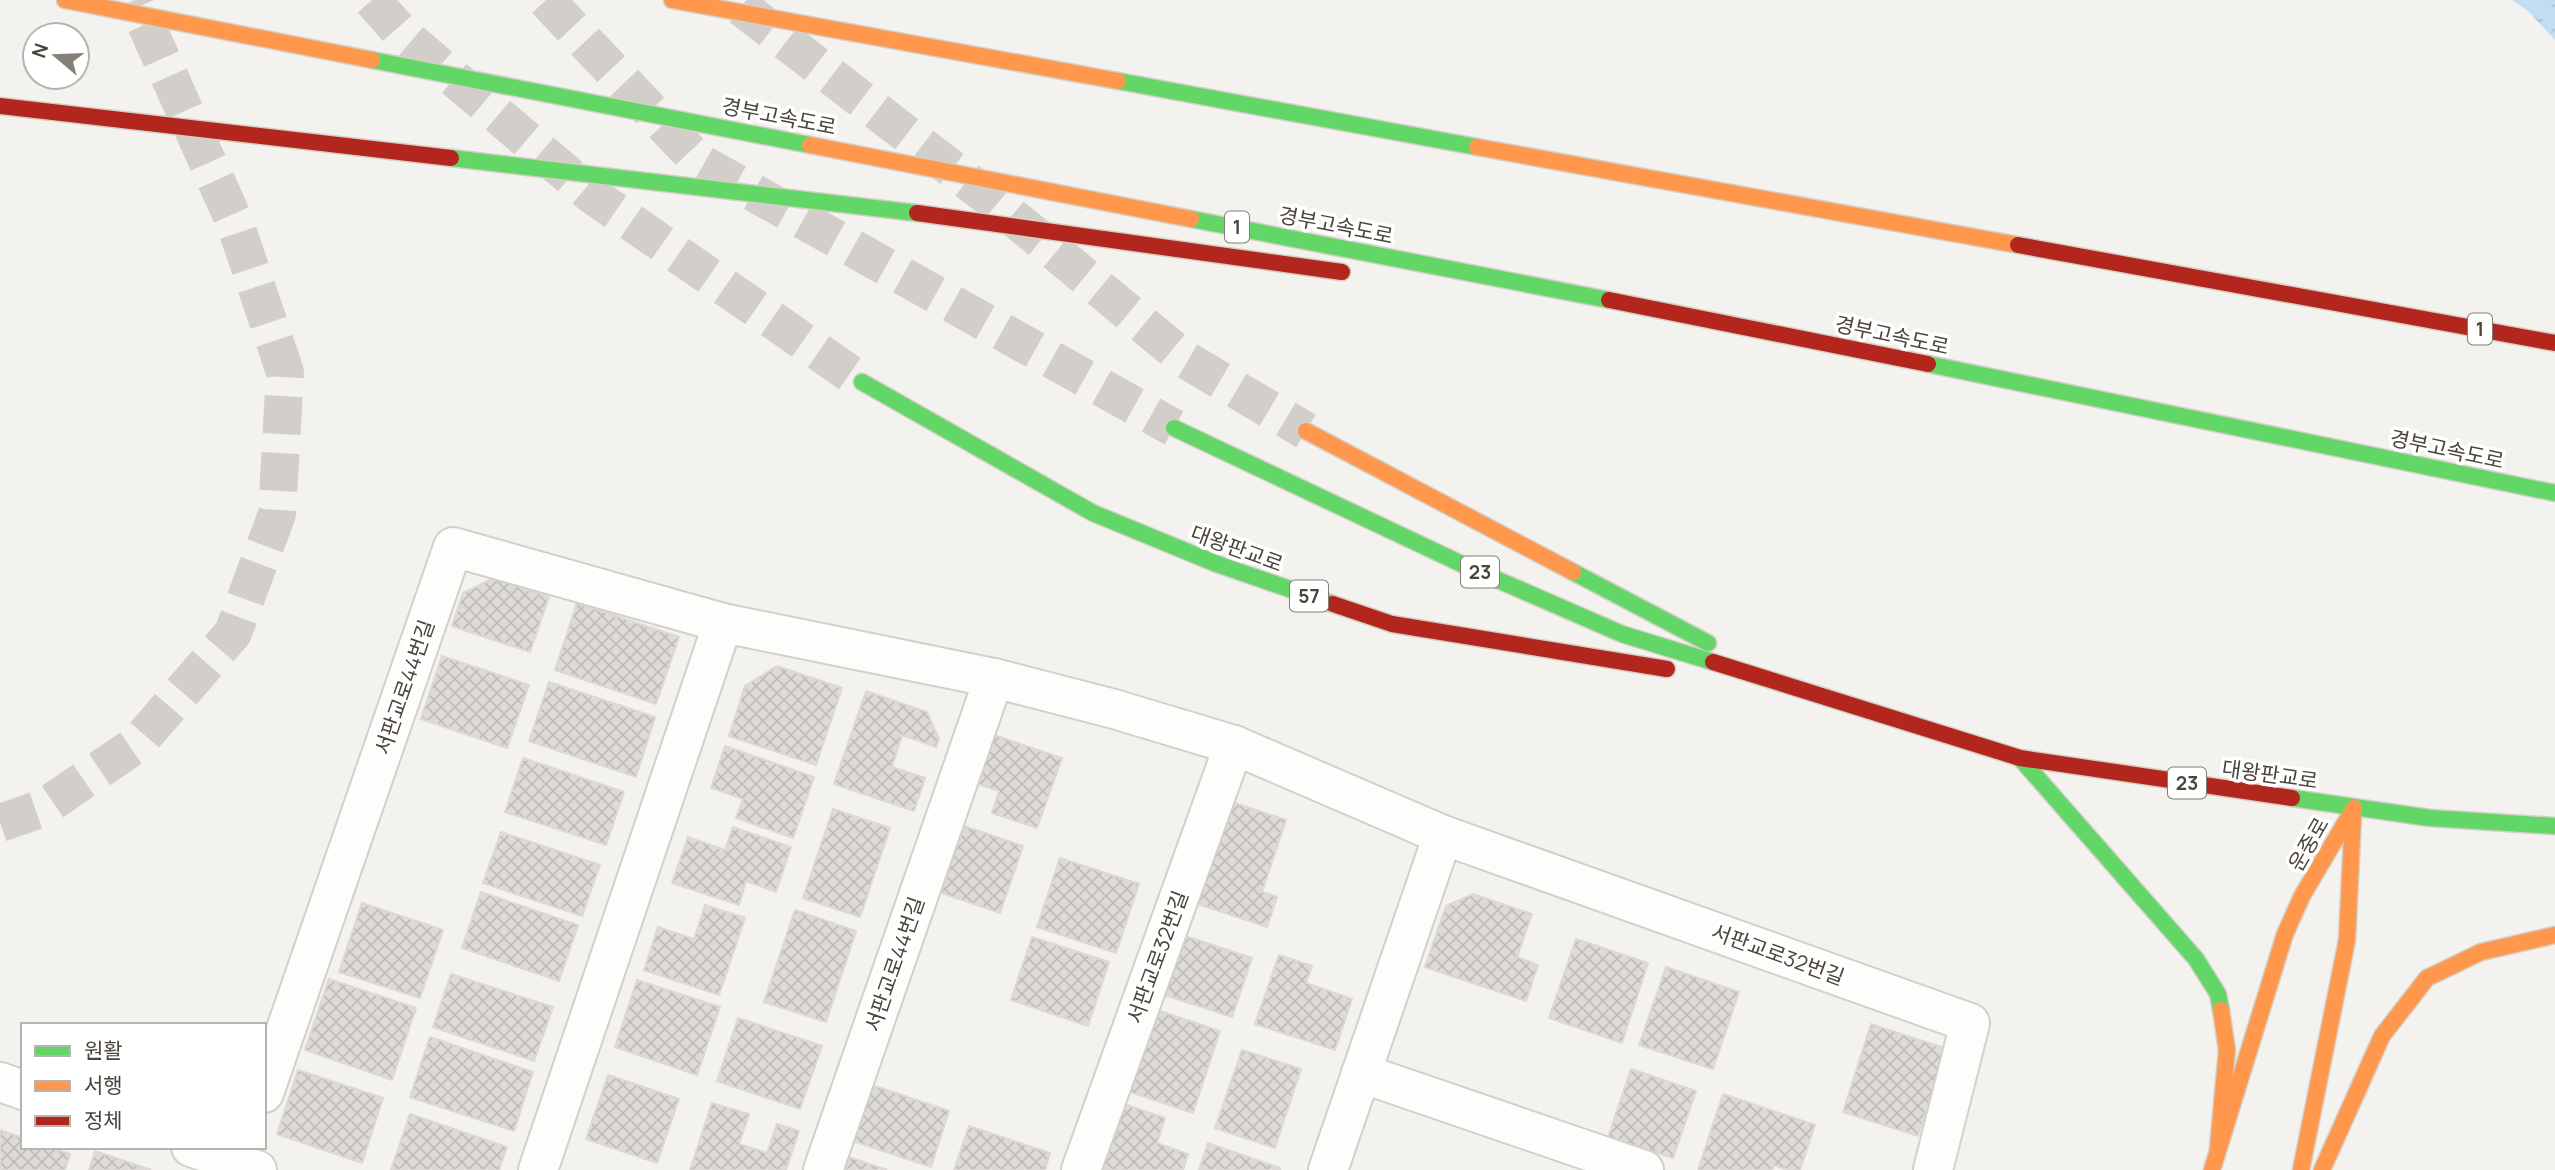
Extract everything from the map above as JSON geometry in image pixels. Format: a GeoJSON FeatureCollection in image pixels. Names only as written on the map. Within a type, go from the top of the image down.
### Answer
{"type":"FeatureCollection","features":[{"type":"Feature","properties":{"kind":"main road","name":"경부고속도로"},"geometry":{"type":"LineString","coordinates":[[65,0],[1779,333],[2555,493]]}},
{"type":"Feature","properties":{"kind":"main road","name":"1"},"geometry":{"type":"LineString","coordinates":[[673,0],[2555,343]]}},
{"type":"Feature","properties":{"kind":"main road"},"geometry":{"type":"LineString","coordinates":[[0,106],[864,206],[1363,275]]}},
{"type":"Feature","properties":{"kind":"main road"},"geometry":{"type":"LineString","coordinates":[[1488,293],[1779,333]]}},
{"type":"Feature","properties":{"kind":"main road","name":"대왕판교로"},"geometry":{"type":"LineString","coordinates":[[862,382],[1093,513],[1217,564],[1392,624],[1797,690],[2020,758],[2430,818],[2555,826]]}},
{"type":"Feature","properties":{"kind":"main road","name":"23"},"geometry":{"type":"LineString","coordinates":[[1174,428],[1453,560],[1622,634],[1797,690]]}},
{"type":"Feature","properties":{"kind":"main road"},"geometry":{"type":"LineString","coordinates":[[1306,431],[1797,690]]}},
{"type":"Feature","properties":{"kind":"main road"},"geometry":{"type":"LineString","coordinates":[[2020,758],[2196,959],[2218,994],[2227,1049],[2218,1147]]}},
{"type":"Feature","properties":{"kind":"main road","name":"운중로"},"geometry":{"type":"LineString","coordinates":[[2211,1170],[2285,934],[2302,896],[2354,808]]}},
{"type":"Feature","properties":{"kind":"main road","name":"운중로"},"geometry":{"type":"LineString","coordinates":[[2301,1170],[2347,940],[2354,808]]}},
{"type":"Feature","properties":{"kind":"main road"},"geometry":{"type":"LineString","coordinates":[[2322,1170],[2382,1036],[2427,978],[2481,952],[2555,934]]}},
{"type":"Feature","properties":{"kind":"street","name":"서판교로44번길"},"geometry":{"type":"LineString","coordinates":[[266,1087],[453,547],[723,624],[994,678],[1114,709]]}},
{"type":"Feature","properties":{"kind":"street"},"geometry":{"type":"LineString","coordinates":[[538,1170],[723,624]]}},
{"type":"Feature","properties":{"kind":"street","name":"서판교로44번길"},"geometry":{"type":"LineString","coordinates":[[823,1170],[994,678]]}},
{"type":"Feature","properties":{"kind":"street","name":"서판교로32번길"},"geometry":{"type":"LineString","coordinates":[[1114,709],[1234,745],[1443,835],[1970,1023],[1933,1170]]}},
{"type":"Feature","properties":{"kind":"street","name":"서판교로32번길"},"geometry":{"type":"LineString","coordinates":[[1081,1170],[1234,745]]}},
{"type":"Feature","properties":{"kind":"street"},"geometry":{"type":"LineString","coordinates":[[1328,1170],[1443,835]]}},
{"type":"Feature","properties":{"kind":"street"},"geometry":{"type":"LineString","coordinates":[[1361,1073],[1644,1170]]}},
{"type":"Feature","properties":{"kind":"street"},"geometry":{"type":"LineString","coordinates":[[0,1082],[21,1089]]}},
{"type":"Feature","properties":{"kind":"street"},"geometry":{"type":"LineString","coordinates":[[200,1149],[247,1160]]}},
{"type":"Feature","properties":{"kind":"water"},"geometry":{"type":"Polygon","coordinates":[[[2512,0],[2555,0],[2555,40],[2528,11],[2512,0]]]}},
{"type":"Feature","properties":{"kind":"building"},"geometry":{"type":"Polygon","coordinates":[[[494,578],[549,597],[530,652],[452,626],[463,593],[494,578]]]}},
{"type":"Feature","properties":{"kind":"building"},"geometry":{"type":"Polygon","coordinates":[[[577,603],[679,637],[656,704],[555,670],[577,603]]]}},
{"type":"Feature","properties":{"kind":"building"},"geometry":{"type":"Polygon","coordinates":[[[442,656],[529,685],[507,748],[421,719],[442,656]]]}},
{"type":"Feature","properties":{"kind":"building"},"geometry":{"type":"Polygon","coordinates":[[[777,666],[842,688],[816,765],[729,736],[745,686],[777,666]]]}},
{"type":"Feature","properties":{"kind":"building"},"geometry":{"type":"Polygon","coordinates":[[[549,682],[655,717],[636,777],[529,741],[549,682]]]}},
{"type":"Feature","properties":{"kind":"building"},"geometry":{"type":"Polygon","coordinates":[[[866,691],[927,712],[939,739],[936,747],[902,735],[892,767],[925,778],[914,811],[834,784],[866,691]]]}},
{"type":"Feature","properties":{"kind":"building"},"geometry":{"type":"Polygon","coordinates":[[[994,735],[1062,758],[1037,828],[992,813],[999,791],[978,784],[994,735]]]}},
{"type":"Feature","properties":{"kind":"building"},"geometry":{"type":"Polygon","coordinates":[[[725,746],[814,777],[793,838],[736,818],[743,799],[711,788],[725,746]]]}},
{"type":"Feature","properties":{"kind":"building"},"geometry":{"type":"Polygon","coordinates":[[[523,758],[624,792],[606,845],[505,812],[523,758]]]}},
{"type":"Feature","properties":{"kind":"building"},"geometry":{"type":"Polygon","coordinates":[[[1226,800],[1286,820],[1262,892],[1277,897],[1267,927],[1192,902],[1226,800]]]}},
{"type":"Feature","properties":{"kind":"building"},"geometry":{"type":"Polygon","coordinates":[[[833,809],[890,828],[860,917],[803,898],[833,809]]]}},
{"type":"Feature","properties":{"kind":"building"},"geometry":{"type":"Polygon","coordinates":[[[964,826],[1023,846],[1000,913],[941,893],[964,826]]]}},
{"type":"Feature","properties":{"kind":"building"},"geometry":{"type":"Polygon","coordinates":[[[733,827],[791,847],[776,892],[746,881],[739,905],[672,883],[688,837],[725,850],[733,827]]]}},
{"type":"Feature","properties":{"kind":"building"},"geometry":{"type":"Polygon","coordinates":[[[501,832],[600,865],[582,916],[483,883],[501,832]]]}},
{"type":"Feature","properties":{"kind":"building"},"geometry":{"type":"Polygon","coordinates":[[[1060,858],[1139,884],[1116,953],[1037,927],[1060,858]]]}},
{"type":"Feature","properties":{"kind":"building"},"geometry":{"type":"Polygon","coordinates":[[[481,892],[578,925],[559,981],[462,948],[481,892]]]}},
{"type":"Feature","properties":{"kind":"building"},"geometry":{"type":"Polygon","coordinates":[[[1473,894],[1532,914],[1517,957],[1538,965],[1526,1001],[1425,967],[1446,906],[1473,894]]]}},
{"type":"Feature","properties":{"kind":"building"},"geometry":{"type":"Polygon","coordinates":[[[362,903],[443,930],[420,998],[339,972],[362,903]]]}},
{"type":"Feature","properties":{"kind":"building"},"geometry":{"type":"Polygon","coordinates":[[[705,905],[745,918],[719,995],[644,970],[658,927],[694,939],[705,905]]]}},
{"type":"Feature","properties":{"kind":"building"},"geometry":{"type":"Polygon","coordinates":[[[795,910],[856,931],[826,1022],[764,1002],[795,910]]]}},
{"type":"Feature","properties":{"kind":"building"},"geometry":{"type":"Polygon","coordinates":[[[1185,936],[1252,958],[1232,1017],[1165,995],[1185,936]]]}},
{"type":"Feature","properties":{"kind":"building"},"geometry":{"type":"Polygon","coordinates":[[[1032,937],[1109,962],[1088,1026],[1011,1000],[1032,937]]]}},
{"type":"Feature","properties":{"kind":"building"},"geometry":{"type":"Polygon","coordinates":[[[1576,939],[1648,963],[1622,1043],[1549,1018],[1576,939]]]}},
{"type":"Feature","properties":{"kind":"building"},"geometry":{"type":"Polygon","coordinates":[[[1279,955],[1312,966],[1306,983],[1352,999],[1335,1050],[1255,1024],[1279,955]]]}},
{"type":"Feature","properties":{"kind":"building"},"geometry":{"type":"Polygon","coordinates":[[[1666,967],[1739,992],[1713,1069],[1639,1045],[1666,967]]]}},
{"type":"Feature","properties":{"kind":"building"},"geometry":{"type":"Polygon","coordinates":[[[451,974],[553,1007],[534,1061],[433,1027],[451,974]]]}},
{"type":"Feature","properties":{"kind":"building"},"geometry":{"type":"Polygon","coordinates":[[[329,979],[416,1008],[392,1080],[305,1050],[329,979]]]}},
{"type":"Feature","properties":{"kind":"building"},"geometry":{"type":"Polygon","coordinates":[[[637,980],[720,1007],[697,1075],[615,1047],[637,980]]]}},
{"type":"Feature","properties":{"kind":"building"},"geometry":{"type":"Polygon","coordinates":[[[1151,1008],[1220,1031],[1193,1113],[1124,1090],[1151,1008]]]}},
{"type":"Feature","properties":{"kind":"building"},"geometry":{"type":"Polygon","coordinates":[[[738,1018],[822,1046],[800,1109],[717,1081],[738,1018]]]}},
{"type":"Feature","properties":{"kind":"building"},"geometry":{"type":"Polygon","coordinates":[[[1871,1024],[1947,1049],[1918,1136],[1843,1112],[1871,1024]]]}},
{"type":"Feature","properties":{"kind":"building"},"geometry":{"type":"Polygon","coordinates":[[[430,1037],[533,1072],[514,1131],[410,1097],[430,1037]]]}},
{"type":"Feature","properties":{"kind":"building"},"geometry":{"type":"Polygon","coordinates":[[[1242,1050],[1301,1069],[1275,1148],[1215,1128],[1242,1050]]]}},
{"type":"Feature","properties":{"kind":"building"},"geometry":{"type":"Polygon","coordinates":[[[1631,1069],[1696,1091],[1673,1158],[1608,1137],[1631,1069]]]}},
{"type":"Feature","properties":{"kind":"building"},"geometry":{"type":"Polygon","coordinates":[[[298,1070],[383,1098],[362,1163],[277,1134],[298,1070]]]}},
{"type":"Feature","properties":{"kind":"building"},"geometry":{"type":"Polygon","coordinates":[[[608,1075],[679,1099],[657,1163],[586,1139],[608,1075]]]}},
{"type":"Feature","properties":{"kind":"building"},"geometry":{"type":"Polygon","coordinates":[[[872,1085],[949,1111],[931,1167],[853,1141],[872,1085]]]}},
{"type":"Feature","properties":{"kind":"building"},"geometry":{"type":"Polygon","coordinates":[[[1723,1094],[1815,1125],[1800,1170],[1788,1170],[1774,1165],[1772,1170],[1698,1170],[1723,1094]]]}},
{"type":"Feature","properties":{"kind":"building"},"geometry":{"type":"Polygon","coordinates":[[[1116,1101],[1165,1118],[1157,1143],[1188,1154],[1183,1170],[1093,1170],[1116,1101]]]}},
{"type":"Feature","properties":{"kind":"building"},"geometry":{"type":"Polygon","coordinates":[[[712,1103],[749,1114],[739,1144],[767,1153],[777,1124],[799,1131],[786,1170],[690,1170],[712,1103]]]}},
{"type":"Feature","properties":{"kind":"building"},"geometry":{"type":"Polygon","coordinates":[[[410,1114],[507,1147],[499,1170],[391,1170],[410,1114]]]}},
{"type":"Feature","properties":{"kind":"building"},"geometry":{"type":"Polygon","coordinates":[[[969,1126],[1050,1153],[1045,1170],[954,1170],[969,1126]]]}},
{"type":"Feature","properties":{"kind":"building"},"geometry":{"type":"Polygon","coordinates":[[[0,1130],[21,1137],[21,1149],[56,1149],[70,1154],[65,1170],[0,1170],[0,1130]]]}},
{"type":"Feature","properties":{"kind":"building"},"geometry":{"type":"Polygon","coordinates":[[[1208,1143],[1280,1168],[1280,1170],[1199,1170],[1208,1143]]]}},
{"type":"Feature","properties":{"kind":"building"},"geometry":{"type":"Polygon","coordinates":[[[95,1151],[151,1170],[89,1170],[95,1151]]]}},
{"type":"Feature","properties":{"kind":"building"},"geometry":{"type":"Polygon","coordinates":[[[849,1157],[887,1170],[845,1170],[849,1157]]]}},
{"type":"Feature","properties":{"kind":"tunnel"},"geometry":{"type":"LineString","coordinates":[[0,823],[43,808],[137,744],[233,633],[277,514],[285,372],[235,223],[135,0]]}},
{"type":"Feature","properties":{"kind":"tunnel"},"geometry":{"type":"LineString","coordinates":[[372,0],[403,35],[592,195],[862,382]]}},
{"type":"Feature","properties":{"kind":"tunnel"},"geometry":{"type":"LineString","coordinates":[[546,0],[699,162],[1174,428]]}},
{"type":"Feature","properties":{"kind":"tunnel"},"geometry":{"type":"LineString","coordinates":[[741,7],[991,199],[1186,360],[1306,431]]}},
{"type":"Feature","properties":{"kind":"traffic: fast"},"geometry":{"type":"LineString","coordinates":[[372,60],[810,145]]}},
{"type":"Feature","properties":{"kind":"traffic: fast"},"geometry":{"type":"LineString","coordinates":[[1118,81],[1477,147]]}},
{"type":"Feature","properties":{"kind":"traffic: fast"},"geometry":{"type":"LineString","coordinates":[[451,158],[917,213]]}},
{"type":"Feature","properties":{"kind":"traffic: fast"},"geometry":{"type":"LineString","coordinates":[[1191,219],[1609,300]]}},
{"type":"Feature","properties":{"kind":"traffic: fast"},"geometry":{"type":"LineString","coordinates":[[1928,364],[2555,493]]}},
{"type":"Feature","properties":{"kind":"traffic: fast"},"geometry":{"type":"LineString","coordinates":[[862,382],[1093,513],[1217,564],[1333,604]]}},
{"type":"Feature","properties":{"kind":"traffic: fast"},"geometry":{"type":"LineString","coordinates":[[1174,428],[1466,566],[1622,634],[1713,662]]}},
{"type":"Feature","properties":{"kind":"traffic: fast"},"geometry":{"type":"LineString","coordinates":[[1573,572],[1708,643]]}},
{"type":"Feature","properties":{"kind":"traffic: fast"},"geometry":{"type":"LineString","coordinates":[[2020,758],[2196,959],[2218,994],[2221,1010]]}},
{"type":"Feature","properties":{"kind":"traffic: fast"},"geometry":{"type":"LineString","coordinates":[[2292,798],[2430,818],[2555,826]]}},
{"type":"Feature","properties":{"kind":"traffic: slow"},"geometry":{"type":"LineString","coordinates":[[65,0],[372,60]]}},
{"type":"Feature","properties":{"kind":"traffic: slow"},"geometry":{"type":"LineString","coordinates":[[672,0],[1118,81]]}},
{"type":"Feature","properties":{"kind":"traffic: slow"},"geometry":{"type":"LineString","coordinates":[[810,145],[1191,219]]}},
{"type":"Feature","properties":{"kind":"traffic: slow"},"geometry":{"type":"LineString","coordinates":[[1477,147],[2018,245]]}},
{"type":"Feature","properties":{"kind":"traffic: slow"},"geometry":{"type":"LineString","coordinates":[[1306,431],[1573,572]]}},
{"type":"Feature","properties":{"kind":"traffic: slow"},"geometry":{"type":"LineString","coordinates":[[2212,1170],[2285,934],[2302,896],[2354,808]]}},
{"type":"Feature","properties":{"kind":"traffic: slow"},"geometry":{"type":"LineString","coordinates":[[2301,1170],[2347,940],[2353,816]]}},
{"type":"Feature","properties":{"kind":"traffic: slow"},"geometry":{"type":"LineString","coordinates":[[2322,1170],[2382,1036],[2427,978],[2481,952],[2555,935]]}},
{"type":"Feature","properties":{"kind":"traffic: slow"},"geometry":{"type":"LineString","coordinates":[[2218,1148],[2227,1050],[2221,1010]]}},
{"type":"Feature","properties":{"kind":"traffic: jam"},"geometry":{"type":"LineString","coordinates":[[0,106],[451,158]]}},
{"type":"Feature","properties":{"kind":"traffic: jam"},"geometry":{"type":"LineString","coordinates":[[917,213],[1342,272]]}},
{"type":"Feature","properties":{"kind":"traffic: jam"},"geometry":{"type":"LineString","coordinates":[[2018,245],[2555,343]]}},
{"type":"Feature","properties":{"kind":"traffic: jam"},"geometry":{"type":"LineString","coordinates":[[1609,300],[1928,364]]}},
{"type":"Feature","properties":{"kind":"traffic: jam"},"geometry":{"type":"LineString","coordinates":[[1333,604],[1392,624],[1667,669]]}},
{"type":"Feature","properties":{"kind":"traffic: jam"},"geometry":{"type":"LineString","coordinates":[[1713,662],[2020,758],[2292,798]]}}]}
